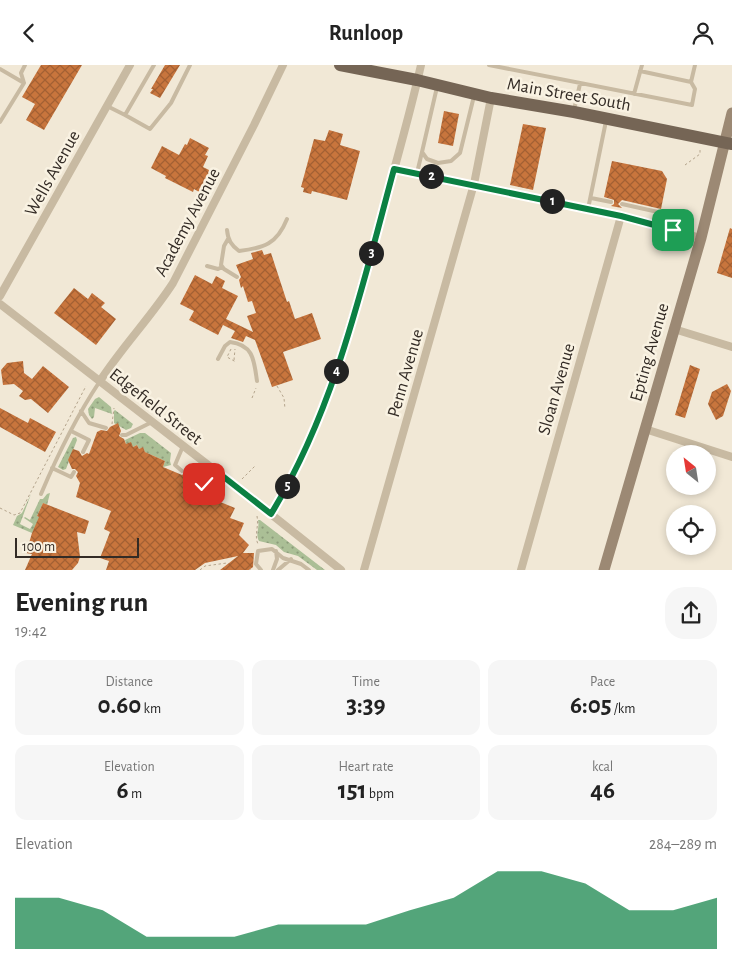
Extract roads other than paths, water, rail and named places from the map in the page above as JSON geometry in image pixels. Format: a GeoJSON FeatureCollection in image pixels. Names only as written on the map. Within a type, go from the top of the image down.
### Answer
{"type":"FeatureCollection","features":[{"type":"Feature","properties":{"kind":"main road","name":"Main Street South"},"geometry":{"type":"LineString","coordinates":[[340,65],[417,80],[491,98],[574,112],[728,143]]}},
{"type":"Feature","properties":{"kind":"street","name":"Wells Avenue"},"geometry":{"type":"LineString","coordinates":[[0,296],[130,65]]}},
{"type":"Feature","properties":{"kind":"street","name":"Academy Avenue"},"geometry":{"type":"LineString","coordinates":[[100,381],[110,365],[158,306],[173,283],[254,125],[282,65]]}},
{"type":"Feature","properties":{"kind":"street"},"geometry":{"type":"LineString","coordinates":[[271,514],[308,444],[335,374],[354,316],[421,65]]}},
{"type":"Feature","properties":{"kind":"street","name":"Penn Avenue"},"geometry":{"type":"LineString","coordinates":[[364,570],[474,184],[491,98]]}},
{"type":"Feature","properties":{"kind":"street","name":"Epting Avenue"},"geometry":{"type":"LineString","coordinates":[[604,570],[728,143],[732,113]]}},
{"type":"Feature","properties":{"kind":"street"},"geometry":{"type":"LineString","coordinates":[[394,169],[474,184],[621,216],[701,238]]}},
{"type":"Feature","properties":{"kind":"street","name":"Sloan Avenue"},"geometry":{"type":"LineString","coordinates":[[521,570],[621,216]]}},
{"type":"Feature","properties":{"kind":"street","name":"Edgefield Street"},"geometry":{"type":"LineString","coordinates":[[0,304],[341,570]]}},
{"type":"Feature","properties":{"kind":"street"},"geometry":{"type":"LineString","coordinates":[[674,329],[732,347]]}},
{"type":"Feature","properties":{"kind":"street"},"geometry":{"type":"LineString","coordinates":[[645,429],[732,457]]}},
{"type":"Feature","properties":{"kind":"lane"},"geometry":{"type":"LineString","coordinates":[[0,122],[24,83],[21,73],[25,65]]}},
{"type":"Feature","properties":{"kind":"lane"},"geometry":{"type":"LineString","coordinates":[[125,115],[154,65]]}},
{"type":"Feature","properties":{"kind":"lane"},"geometry":{"type":"LineString","coordinates":[[107,106],[150,129],[171,103],[190,65]]}},
{"type":"Feature","properties":{"kind":"lane"},"geometry":{"type":"LineString","coordinates":[[489,65],[692,105],[695,89],[692,82],[695,65]]}},
{"type":"Feature","properties":{"kind":"lane"},"geometry":{"type":"LineString","coordinates":[[634,94],[642,65]]}},
{"type":"Feature","properties":{"kind":"lane"},"geometry":{"type":"LineString","coordinates":[[0,69],[24,83]]}},
{"type":"Feature","properties":{"kind":"lane"},"geometry":{"type":"LineString","coordinates":[[640,71],[692,82]]}},
{"type":"Feature","properties":{"kind":"lane"},"geometry":{"type":"LineString","coordinates":[[574,112],[580,84]]}},
{"type":"Feature","properties":{"kind":"lane"},"geometry":{"type":"LineString","coordinates":[[417,173],[438,85]]}},
{"type":"Feature","properties":{"kind":"lane"},"geometry":{"type":"LineString","coordinates":[[422,152],[428,159],[438,163],[451,161],[460,153],[474,94]]}},
{"type":"Feature","properties":{"kind":"lane"},"geometry":{"type":"LineString","coordinates":[[588,209],[606,119]]}},
{"type":"Feature","properties":{"kind":"lane"},"geometry":{"type":"LineString","coordinates":[[590,198],[612,202]]}},
{"type":"Feature","properties":{"kind":"lane"},"geometry":{"type":"LineString","coordinates":[[622,204],[676,216]]}},
{"type":"Feature","properties":{"kind":"lane"},"geometry":{"type":"LineString","coordinates":[[227,230],[228,239],[232,246],[239,251],[264,246],[273,242],[282,231],[287,219]]}},
{"type":"Feature","properties":{"kind":"lane"},"geometry":{"type":"LineString","coordinates":[[222,267],[224,245],[228,239]]}},
{"type":"Feature","properties":{"kind":"lane"},"geometry":{"type":"LineString","coordinates":[[207,266],[218,269],[222,267],[237,277]]}},
{"type":"Feature","properties":{"kind":"lane"},"geometry":{"type":"LineString","coordinates":[[218,359],[230,342],[242,344],[249,351],[254,362],[258,382]]}},
{"type":"Feature","properties":{"kind":"lane"},"geometry":{"type":"LineString","coordinates":[[41,495],[52,467],[81,411],[100,381]]}},
{"type":"Feature","properties":{"kind":"lane"},"geometry":{"type":"LineString","coordinates":[[81,411],[89,423],[106,428]]}},
{"type":"Feature","properties":{"kind":"lane"},"geometry":{"type":"LineString","coordinates":[[122,435],[126,435],[152,422]]}},
{"type":"Feature","properties":{"kind":"lane"},"geometry":{"type":"LineString","coordinates":[[71,431],[89,440],[83,452]]}},
{"type":"Feature","properties":{"kind":"lane"},"geometry":{"type":"LineString","coordinates":[[182,471],[175,465],[183,445]]}},
{"type":"Feature","properties":{"kind":"lane"},"geometry":{"type":"LineString","coordinates":[[52,467],[72,477],[74,472]]}},
{"type":"Feature","properties":{"kind":"lane"},"geometry":{"type":"LineString","coordinates":[[191,477],[204,484],[210,483],[220,474]]}},
{"type":"Feature","properties":{"kind":"lane"},"geometry":{"type":"LineString","coordinates":[[261,570],[256,564],[258,551],[272,549],[283,557],[291,559],[309,570]]}},
{"type":"Feature","properties":{"kind":"lane"},"geometry":{"type":"LineString","coordinates":[[273,570],[277,559],[276,551]]}},
{"type":"Feature","properties":{"kind":"lane"},"geometry":{"type":"LineString","coordinates":[[278,570],[291,559]]}}]}
